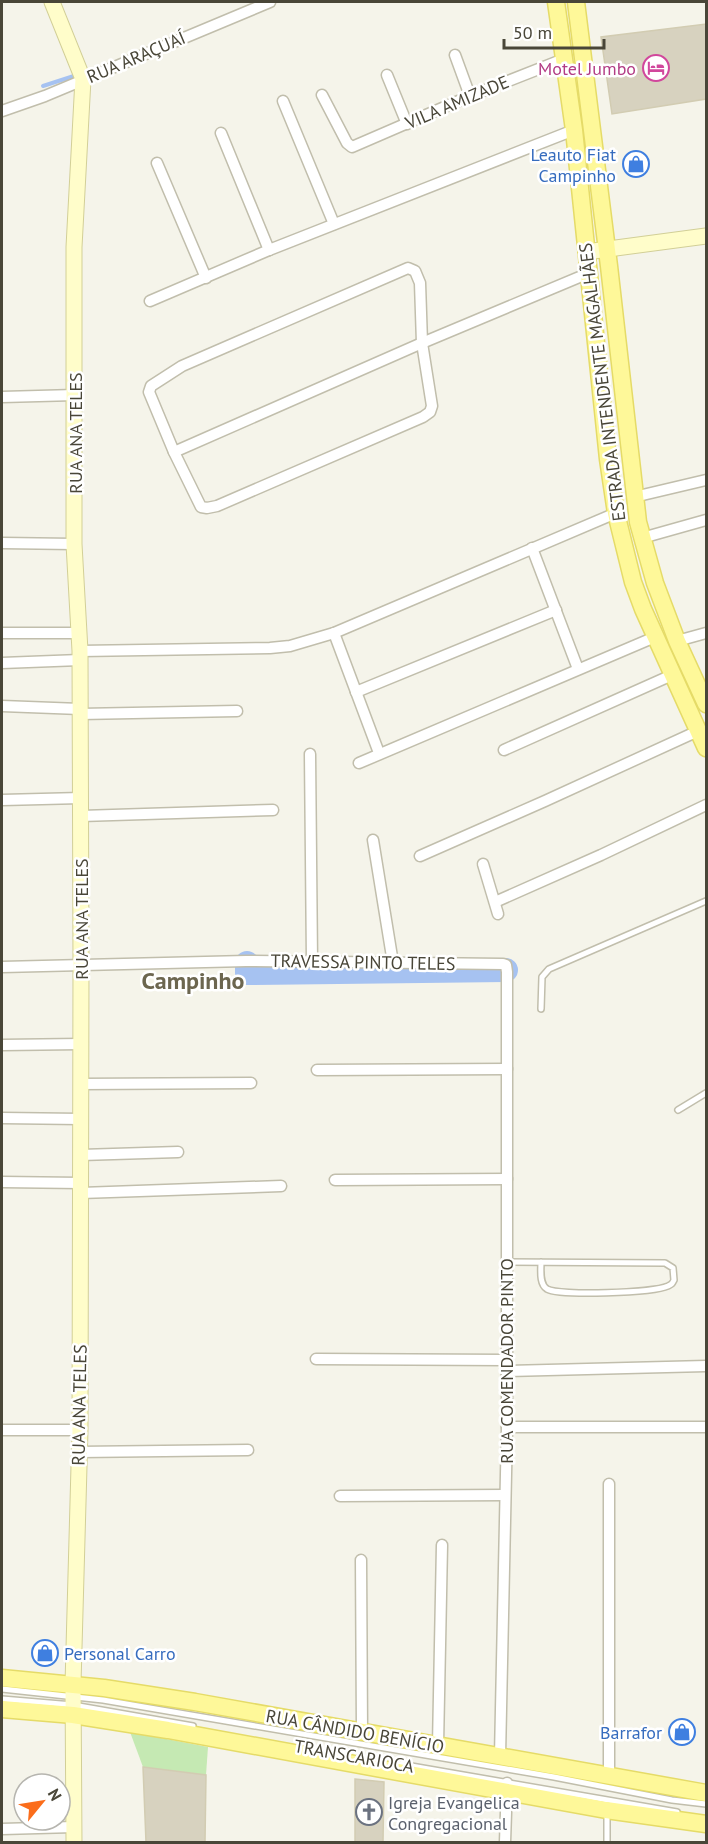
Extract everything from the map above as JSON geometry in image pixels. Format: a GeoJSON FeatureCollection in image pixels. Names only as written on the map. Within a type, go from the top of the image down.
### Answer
{"type":"FeatureCollection","features":[{"type":"Feature","properties":{"kind":"main road","name":"ESTRADA INTENDENTE MAGALHÃES"},"geometry":{"type":"LineString","coordinates":[[556,2],[574,130],[609,468],[616,513],[633,582],[655,637],[706,748]]}},
{"type":"Feature","properties":{"kind":"main road","name":"ESTRADA INTENDENTE MAGALHÃES"},"geometry":{"type":"LineString","coordinates":[[576,2],[607,250],[634,496],[642,538],[655,583],[677,641],[706,703]]}},
{"type":"Feature","properties":{"kind":"main road","name":"RUA CÂNDIDO BENÍCIO"},"geometry":{"type":"LineString","coordinates":[[2,1678],[168,1730],[507,1787],[606,1810],[706,1824]]}},
{"type":"Feature","properties":{"kind":"main road","name":"RUA CÂNDIDO BENÍCIO"},"geometry":{"type":"LineString","coordinates":[[2,1709],[73,1700],[195,1702],[705,1795]]}},
{"type":"Feature","properties":{"kind":"street","name":"RUA ANA TELES"},"geometry":{"type":"LineString","coordinates":[[52,2],[83,79],[74,247],[74,544],[80,655],[81,798],[80,1430],[73,1700],[74,1835]]}},
{"type":"Feature","properties":{"kind":"street","name":"RUA ARAÇUAÍ"},"geometry":{"type":"LineString","coordinates":[[2,111],[24,104],[270,2]]}},
{"type":"Feature","properties":{"kind":"street"},"geometry":{"type":"LineString","coordinates":[[454,55],[470,96]]}},
{"type":"Feature","properties":{"kind":"street","name":"VILA AMIZADE"},"geometry":{"type":"LineString","coordinates":[[322,95],[347,143],[352,147],[470,96],[564,59]]}},
{"type":"Feature","properties":{"kind":"street"},"geometry":{"type":"LineString","coordinates":[[387,75],[407,124]]}},
{"type":"Feature","properties":{"kind":"street"},"geometry":{"type":"LineString","coordinates":[[283,101],[334,224]]}},
{"type":"Feature","properties":{"kind":"street"},"geometry":{"type":"LineString","coordinates":[[150,301],[269,250],[574,130]]}},
{"type":"Feature","properties":{"kind":"street"},"geometry":{"type":"LineString","coordinates":[[221,133],[269,250]]}},
{"type":"Feature","properties":{"kind":"street"},"geometry":{"type":"LineString","coordinates":[[157,163],[206,278]]}},
{"type":"Feature","properties":{"kind":"street"},"geometry":{"type":"LineString","coordinates":[[586,252],[706,236]]}},
{"type":"Feature","properties":{"kind":"street"},"geometry":{"type":"LineString","coordinates":[[408,268],[415,271],[420,284],[422,344],[432,406],[430,412],[423,417],[207,508],[198,504],[149,392],[156,381],[182,366],[408,268]]}},
{"type":"Feature","properties":{"kind":"street"},"geometry":{"type":"LineString","coordinates":[[174,452],[589,273]]}},
{"type":"Feature","properties":{"kind":"street"},"geometry":{"type":"LineString","coordinates":[[2,397],[75,395]]}},
{"type":"Feature","properties":{"kind":"street"},"geometry":{"type":"LineString","coordinates":[[634,496],[706,480]]}},
{"type":"Feature","properties":{"kind":"street"},"geometry":{"type":"LineString","coordinates":[[2,663],[80,655],[290,646],[334,633],[616,513]]}},
{"type":"Feature","properties":{"kind":"street"},"geometry":{"type":"LineString","coordinates":[[642,538],[706,520]]}},
{"type":"Feature","properties":{"kind":"street"},"geometry":{"type":"LineString","coordinates":[[2,543],[74,544]]}},
{"type":"Feature","properties":{"kind":"street"},"geometry":{"type":"LineString","coordinates":[[532,548],[578,669]]}},
{"type":"Feature","properties":{"kind":"street"},"geometry":{"type":"LineString","coordinates":[[356,692],[556,610]]}},
{"type":"Feature","properties":{"kind":"street"},"geometry":{"type":"LineString","coordinates":[[2,633],[79,633]]}},
{"type":"Feature","properties":{"kind":"street"},"geometry":{"type":"LineString","coordinates":[[334,633],[380,753]]}},
{"type":"Feature","properties":{"kind":"street"},"geometry":{"type":"LineString","coordinates":[[677,641],[706,633]]}},
{"type":"Feature","properties":{"kind":"street"},"geometry":{"type":"LineString","coordinates":[[359,763],[655,637]]}},
{"type":"Feature","properties":{"kind":"street"},"geometry":{"type":"LineString","coordinates":[[504,750],[672,675]]}},
{"type":"Feature","properties":{"kind":"street"},"geometry":{"type":"LineString","coordinates":[[2,706],[80,712],[237,711]]}},
{"type":"Feature","properties":{"kind":"street"},"geometry":{"type":"LineString","coordinates":[[420,856],[698,731]]}},
{"type":"Feature","properties":{"kind":"street"},"geometry":{"type":"LineString","coordinates":[[310,754],[312,962]]}},
{"type":"Feature","properties":{"kind":"street"},"geometry":{"type":"LineString","coordinates":[[2,800],[81,798]]}},
{"type":"Feature","properties":{"kind":"street"},"geometry":{"type":"LineString","coordinates":[[495,902],[706,805]]}},
{"type":"Feature","properties":{"kind":"street"},"geometry":{"type":"LineString","coordinates":[[81,816],[273,810]]}},
{"type":"Feature","properties":{"kind":"street"},"geometry":{"type":"LineString","coordinates":[[373,840],[393,963]]}},
{"type":"Feature","properties":{"kind":"street"},"geometry":{"type":"LineString","coordinates":[[483,864],[498,914]]}},
{"type":"Feature","properties":{"kind":"street","name":"TRAVESSA PINTO TELES"},"geometry":{"type":"LineString","coordinates":[[2,967],[246,961],[503,964],[506,967]]}},
{"type":"Feature","properties":{"kind":"street","name":"RUA COMENDADOR PINTO"},"geometry":{"type":"LineString","coordinates":[[501,1756],[507,1427],[506,967]]}},
{"type":"Feature","properties":{"kind":"street"},"geometry":{"type":"LineString","coordinates":[[2,1045],[81,1044]]}},
{"type":"Feature","properties":{"kind":"street"},"geometry":{"type":"LineString","coordinates":[[317,1070],[507,1069]]}},
{"type":"Feature","properties":{"kind":"street"},"geometry":{"type":"LineString","coordinates":[[80,1084],[251,1083]]}},
{"type":"Feature","properties":{"kind":"street"},"geometry":{"type":"LineString","coordinates":[[2,1118],[81,1119]]}},
{"type":"Feature","properties":{"kind":"street"},"geometry":{"type":"LineString","coordinates":[[81,1155],[178,1152]]}},
{"type":"Feature","properties":{"kind":"street"},"geometry":{"type":"LineString","coordinates":[[335,1180],[507,1179]]}},
{"type":"Feature","properties":{"kind":"street"},"geometry":{"type":"LineString","coordinates":[[2,1182],[81,1188],[281,1186]]}},
{"type":"Feature","properties":{"kind":"street"},"geometry":{"type":"LineString","coordinates":[[316,1359],[506,1366],[706,1366]]}},
{"type":"Feature","properties":{"kind":"street"},"geometry":{"type":"LineString","coordinates":[[507,1427],[706,1427]]}},
{"type":"Feature","properties":{"kind":"street"},"geometry":{"type":"LineString","coordinates":[[2,1430],[80,1430]]}},
{"type":"Feature","properties":{"kind":"street"},"geometry":{"type":"LineString","coordinates":[[79,1452],[248,1450]]}},
{"type":"Feature","properties":{"kind":"street"},"geometry":{"type":"LineString","coordinates":[[609,1484],[609,1776]]}},
{"type":"Feature","properties":{"kind":"street"},"geometry":{"type":"LineString","coordinates":[[340,1496],[505,1495]]}},
{"type":"Feature","properties":{"kind":"street"},"geometry":{"type":"LineString","coordinates":[[438,1745],[442,1545]]}},
{"type":"Feature","properties":{"kind":"street"},"geometry":{"type":"LineString","coordinates":[[361,1560],[362,1732]]}},
{"type":"Feature","properties":{"kind":"street"},"geometry":{"type":"LineString","coordinates":[[505,1842],[507,1787]]}},
{"type":"Feature","properties":{"kind":"street"},"geometry":{"type":"LineString","coordinates":[[2,1829],[74,1835]]}},
{"type":"Feature","properties":{"kind":"lane"},"geometry":{"type":"LineString","coordinates":[[542,1009],[542,977],[549,969],[706,901]]}},
{"type":"Feature","properties":{"kind":"lane"},"geometry":{"type":"LineString","coordinates":[[678,1110],[706,1093]]}},
{"type":"Feature","properties":{"kind":"lane"},"geometry":{"type":"LineString","coordinates":[[507,1262],[541,1262],[664,1263],[673,1268],[674,1280],[668,1286],[653,1290],[556,1291],[547,1289],[543,1284],[541,1262]]}},
{"type":"Feature","properties":{"kind":"lane","name":"TRANSCARIOCA"},"geometry":{"type":"LineString","coordinates":[[2,1689],[554,1777],[672,1800],[705,1795]]}},
{"type":"Feature","properties":{"kind":"lane","name":"TRANSCARIOCA"},"geometry":{"type":"LineString","coordinates":[[2,1699],[73,1700],[205,1728]]}},
{"type":"Feature","properties":{"kind":"lane","name":"TRANSCARIOCA"},"geometry":{"type":"LineString","coordinates":[[383,1761],[507,1787],[686,1813]]}},
{"type":"Feature","properties":{"kind":"lane"},"geometry":{"type":"LineString","coordinates":[[606,1810],[607,1842]]}},
{"type":"Feature","properties":{"kind":"green space"},"geometry":{"type":"Polygon","coordinates":[[[130,1732],[208,1747],[206,1775],[143,1767],[130,1732]]]}},
{"type":"Feature","properties":{"kind":"building","name":"Motel Jumbo"},"geometry":{"type":"Polygon","coordinates":[[[706,24],[706,99],[612,114],[601,37],[706,24]]]}},
{"type":"Feature","properties":{"kind":"building"},"geometry":{"type":"Polygon","coordinates":[[[143,1767],[206,1775],[205,1842],[146,1842],[143,1767]]]}},
{"type":"Feature","properties":{"kind":"building","name":"Igreja Evangelica Congregacional"},"geometry":{"type":"Polygon","coordinates":[[[355,1779],[384,1782],[383,1842],[355,1842],[355,1779]]]}},
{"type":"Feature","properties":{"kind":"waterway"},"geometry":{"type":"LineString","coordinates":[[43,86],[77,75]]}},
{"type":"Feature","properties":{"kind":"waterway"},"geometry":{"type":"LineString","coordinates":[[247,963],[247,973],[506,970]]}},
{"type":"Feature","properties":{"kind":"place","name":"Motel Jumbo"},"geometry":{"type":"Point","coordinates":[656,68]}},
{"type":"Feature","properties":{"kind":"place","name":"Leauto Fiat Campinho"},"geometry":{"type":"Point","coordinates":[636,164]}},
{"type":"Feature","properties":{"kind":"place","name":"Personal Carro"},"geometry":{"type":"Point","coordinates":[45,1653]}},
{"type":"Feature","properties":{"kind":"place","name":"Barrafor"},"geometry":{"type":"Point","coordinates":[682,1732]}},
{"type":"Feature","properties":{"kind":"place","name":"Igreja Evangelica Congregacional"},"geometry":{"type":"Point","coordinates":[369,1812]}},
{"type":"Feature","properties":{"kind":"district","name":"Campinho"},"geometry":{"type":"Point","coordinates":[193,980]}}]}
